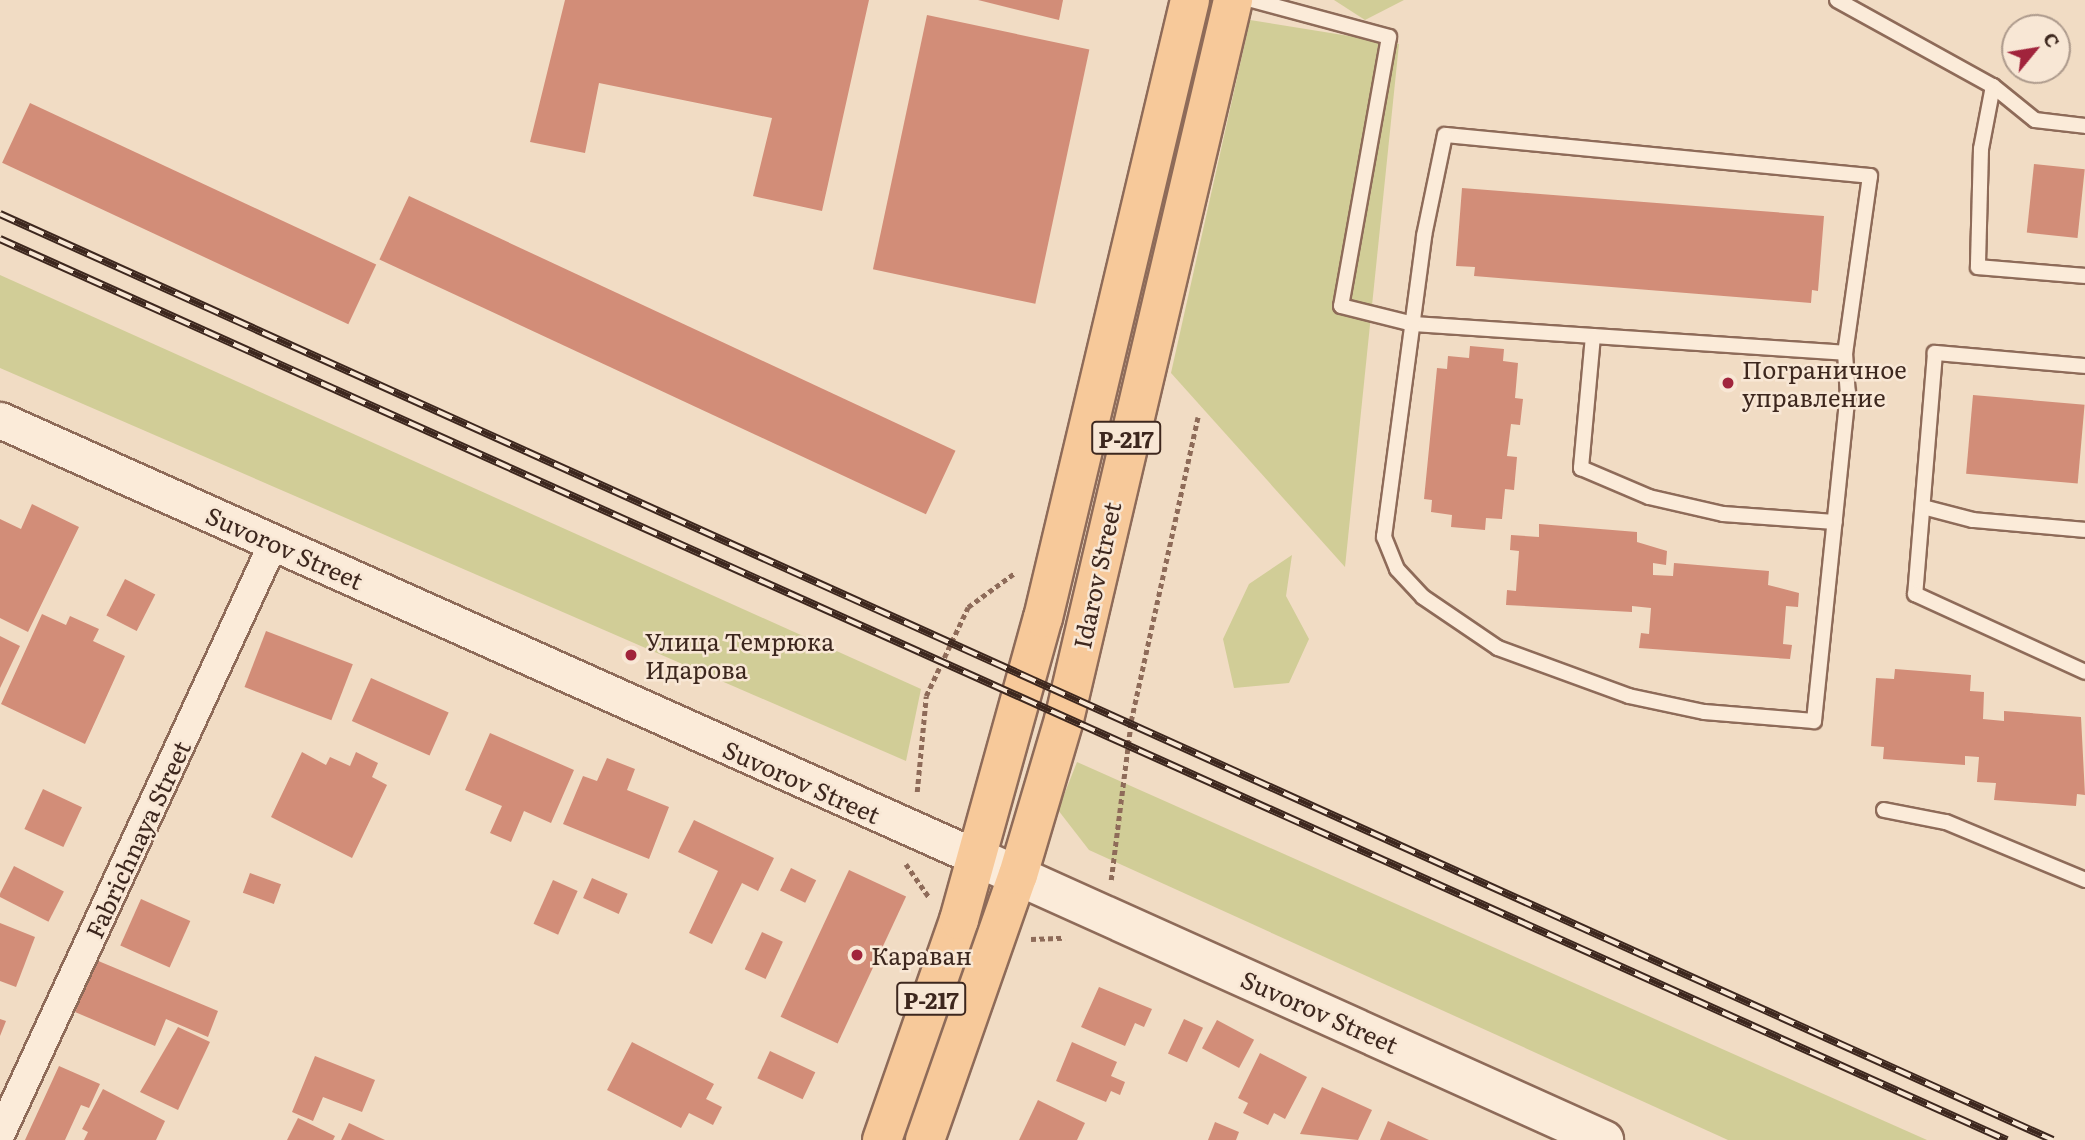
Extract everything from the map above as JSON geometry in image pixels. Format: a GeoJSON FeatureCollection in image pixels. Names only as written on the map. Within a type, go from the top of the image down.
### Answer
{"type":"FeatureCollection","features":[{"type":"Feature","properties":{"kind":"main road","name":"Idarov Street"},"geometry":{"type":"LineString","coordinates":[[882,1140],[976,857],[1043,618],[1190,0]]}},
{"type":"Feature","properties":{"kind":"main road","name":"Idarov Street"},"geometry":{"type":"LineString","coordinates":[[925,1140],[1018,875],[1070,693],[1233,0]]}},
{"type":"Feature","properties":{"kind":"main road","name":"Suvorov Street"},"geometry":{"type":"LineString","coordinates":[[976,857],[1604,1140]]}},
{"type":"Feature","properties":{"kind":"street","name":"Suvorov Street"},"geometry":{"type":"LineString","coordinates":[[0,420],[976,857]]}},
{"type":"Feature","properties":{"kind":"street","name":"Fabrichnaya Street"},"geometry":{"type":"LineString","coordinates":[[0,1135],[274,542]]}},
{"type":"Feature","properties":{"kind":"lane"},"geometry":{"type":"LineString","coordinates":[[1252,0],[1389,37],[1341,306],[1413,324],[1845,353]]}},
{"type":"Feature","properties":{"kind":"lane"},"geometry":{"type":"LineString","coordinates":[[1838,0],[1993,86],[2035,120],[2085,126]]}},
{"type":"Feature","properties":{"kind":"lane"},"geometry":{"type":"LineString","coordinates":[[1993,86],[1981,149],[1978,267],[2085,276]]}},
{"type":"Feature","properties":{"kind":"lane"},"geometry":{"type":"LineString","coordinates":[[1445,135],[1870,176],[1845,353],[1848,392],[1814,721],[1704,712],[1629,696],[1498,648],[1423,597],[1396,569],[1384,537],[1413,324],[1445,135]]}},
{"type":"Feature","properties":{"kind":"lane"},"geometry":{"type":"LineString","coordinates":[[1593,336],[1581,468],[1649,497],[1723,514],[1835,522]]}},
{"type":"Feature","properties":{"kind":"lane"},"geometry":{"type":"LineString","coordinates":[[2085,366],[1935,353],[1915,594],[2085,672]]}},
{"type":"Feature","properties":{"kind":"lane"},"geometry":{"type":"LineString","coordinates":[[1923,507],[1973,520],[2085,530]]}},
{"type":"Feature","properties":{"kind":"lane"},"geometry":{"type":"LineString","coordinates":[[1884,810],[1945,822],[2085,880]]}},
{"type":"Feature","properties":{"kind":"path"},"geometry":{"type":"LineString","coordinates":[[1111,880],[1131,721],[1198,417]]}},
{"type":"Feature","properties":{"kind":"path"},"geometry":{"type":"LineString","coordinates":[[917,792],[926,696],[951,641],[968,607],[1027,564]]}},
{"type":"Feature","properties":{"kind":"path"},"geometry":{"type":"LineString","coordinates":[[897,852],[934,904]]}},
{"type":"Feature","properties":{"kind":"path"},"geometry":{"type":"LineString","coordinates":[[1016,939],[1077,937]]}},
{"type":"Feature","properties":{"kind":"shaded area"},"geometry":{"type":"Polygon","coordinates":[[[1334,0],[1404,0],[1365,20],[1334,0]]]}},
{"type":"Feature","properties":{"kind":"shaded area"},"geometry":{"type":"Polygon","coordinates":[[[1250,20],[1399,44],[1345,567],[1171,373],[1250,20]]]}},
{"type":"Feature","properties":{"kind":"shaded area"},"geometry":{"type":"Polygon","coordinates":[[[0,275],[921,689],[906,761],[0,368],[0,275]]]}},
{"type":"Feature","properties":{"kind":"shaded area"},"geometry":{"type":"Polygon","coordinates":[[[1292,555],[1286,596],[1309,639],[1289,683],[1234,688],[1223,639],[1249,584],[1292,555]]]}},
{"type":"Feature","properties":{"kind":"shaded area"},"geometry":{"type":"Polygon","coordinates":[[[1077,762],[1927,1140],[1728,1140],[1089,850],[1058,810],[1077,762]]]}},
{"type":"Feature","properties":{"kind":"building"},"geometry":{"type":"Polygon","coordinates":[[[565,0],[869,0],[822,211],[753,196],[772,118],[599,83],[585,153],[530,142],[565,0]]]}},
{"type":"Feature","properties":{"kind":"building"},"geometry":{"type":"Polygon","coordinates":[[[978,0],[1063,0],[1059,20],[978,0]]]}},
{"type":"Feature","properties":{"kind":"building"},"geometry":{"type":"Polygon","coordinates":[[[927,15],[1089,50],[1035,304],[873,269],[927,15]]]}},
{"type":"Feature","properties":{"kind":"building"},"geometry":{"type":"Polygon","coordinates":[[[30,103],[376,264],[348,324],[2,163],[30,103]]]}},
{"type":"Feature","properties":{"kind":"building"},"geometry":{"type":"Polygon","coordinates":[[[2034,164],[2085,169],[2078,238],[2027,233],[2034,164]]]}},
{"type":"Feature","properties":{"kind":"building"},"geometry":{"type":"Polygon","coordinates":[[[1462,188],[1824,216],[1818,291],[1812,290],[1811,303],[1474,276],[1475,267],[1456,266],[1462,188]]]}},
{"type":"Feature","properties":{"kind":"building"},"geometry":{"type":"Polygon","coordinates":[[[409,196],[956,451],[926,514],[379,259],[409,196]]]}},
{"type":"Feature","properties":{"kind":"building"},"geometry":{"type":"Polygon","coordinates":[[[1470,346],[1504,349],[1503,361],[1518,363],[1515,398],[1523,399],[1520,425],[1511,424],[1507,456],[1517,457],[1514,490],[1505,489],[1502,519],[1486,518],[1485,530],[1451,527],[1452,515],[1431,512],[1432,500],[1424,499],[1437,368],[1447,369],[1448,356],[1469,358],[1470,346]]]}},
{"type":"Feature","properties":{"kind":"building"},"geometry":{"type":"Polygon","coordinates":[[[1973,395],[2085,405],[2078,483],[1966,474],[1973,395]]]}},
{"type":"Feature","properties":{"kind":"building"},"geometry":{"type":"Polygon","coordinates":[[[32,504],[79,527],[28,632],[0,618],[0,519],[21,529],[32,504]]]}},
{"type":"Feature","properties":{"kind":"building"},"geometry":{"type":"Polygon","coordinates":[[[1539,524],[1637,532],[1637,542],[1667,551],[1666,565],[1653,563],[1653,575],[1673,576],[1674,563],[1769,571],[1768,585],[1799,593],[1798,607],[1786,606],[1783,644],[1792,645],[1790,659],[1639,648],[1641,633],[1649,634],[1651,608],[1632,606],[1632,612],[1506,605],[1507,590],[1516,591],[1519,551],[1510,550],[1511,535],[1539,537],[1539,524]]]}},
{"type":"Feature","properties":{"kind":"building"},"geometry":{"type":"Polygon","coordinates":[[[125,579],[155,594],[137,631],[106,616],[125,579]]]}},
{"type":"Feature","properties":{"kind":"building"},"geometry":{"type":"Polygon","coordinates":[[[42,614],[66,625],[70,616],[99,629],[93,641],[125,656],[85,744],[1,704],[42,614]]]}},
{"type":"Feature","properties":{"kind":"building"},"geometry":{"type":"Polygon","coordinates":[[[266,631],[353,664],[331,720],[244,687],[266,631]]]}},
{"type":"Feature","properties":{"kind":"building"},"geometry":{"type":"Polygon","coordinates":[[[0,636],[20,646],[0,688],[0,636]]]}},
{"type":"Feature","properties":{"kind":"building"},"geometry":{"type":"Polygon","coordinates":[[[1895,669],[1971,675],[1970,691],[1984,692],[1983,719],[2004,721],[2004,711],[2081,717],[2085,795],[2077,794],[2076,806],[1994,800],[1996,783],[1977,782],[1979,757],[1965,756],[1965,765],[1883,759],[1884,747],[1871,746],[1876,678],[1894,679],[1895,669]]]}},
{"type":"Feature","properties":{"kind":"building"},"geometry":{"type":"Polygon","coordinates":[[[371,678],[449,713],[430,756],[352,721],[371,678]]]}},
{"type":"Feature","properties":{"kind":"building"},"geometry":{"type":"Polygon","coordinates":[[[490,733],[574,770],[551,823],[524,811],[511,842],[490,833],[502,806],[465,790],[490,733]]]}},
{"type":"Feature","properties":{"kind":"building"},"geometry":{"type":"Polygon","coordinates":[[[302,752],[326,765],[330,757],[350,766],[356,752],[378,763],[372,777],[387,785],[352,858],[271,817],[302,752]]]}},
{"type":"Feature","properties":{"kind":"building"},"geometry":{"type":"Polygon","coordinates":[[[607,758],[635,769],[627,790],[669,807],[649,859],[563,824],[583,776],[597,781],[607,758]]]}},
{"type":"Feature","properties":{"kind":"building"},"geometry":{"type":"Polygon","coordinates":[[[43,789],[82,807],[63,847],[24,829],[43,789]]]}},
{"type":"Feature","properties":{"kind":"building"},"geometry":{"type":"Polygon","coordinates":[[[694,820],[774,858],[758,891],[742,883],[712,944],[689,933],[718,871],[678,852],[694,820]]]}},
{"type":"Feature","properties":{"kind":"building"},"geometry":{"type":"Polygon","coordinates":[[[14,866],[64,891],[48,922],[0,897],[14,866]]]}},
{"type":"Feature","properties":{"kind":"building"},"geometry":{"type":"Polygon","coordinates":[[[791,868],[816,880],[805,903],[780,890],[791,868]]]}},
{"type":"Feature","properties":{"kind":"building"},"geometry":{"type":"Polygon","coordinates":[[[849,870],[906,897],[838,1043],[781,1017],[849,870]]]}},
{"type":"Feature","properties":{"kind":"building"},"geometry":{"type":"Polygon","coordinates":[[[250,873],[281,884],[274,904],[243,893],[250,873]]]}},
{"type":"Feature","properties":{"kind":"building"},"geometry":{"type":"Polygon","coordinates":[[[592,878],[628,894],[619,914],[583,898],[592,878]]]}},
{"type":"Feature","properties":{"kind":"building"},"geometry":{"type":"Polygon","coordinates":[[[553,880],[578,891],[558,935],[533,924],[553,880]]]}},
{"type":"Feature","properties":{"kind":"building"},"geometry":{"type":"Polygon","coordinates":[[[141,899],[190,921],[170,968],[120,946],[141,899]]]}},
{"type":"Feature","properties":{"kind":"building"},"geometry":{"type":"Polygon","coordinates":[[[0,923],[35,937],[16,987],[0,981],[0,923]]]}},
{"type":"Feature","properties":{"kind":"building"},"geometry":{"type":"Polygon","coordinates":[[[762,932],[783,942],[766,979],[745,969],[762,932]]]}},
{"type":"Feature","properties":{"kind":"building"},"geometry":{"type":"Polygon","coordinates":[[[96,960],[218,1011],[208,1037],[166,1019],[155,1046],[75,1012],[96,960]]]}},
{"type":"Feature","properties":{"kind":"building"},"geometry":{"type":"Polygon","coordinates":[[[1099,987],[1152,1009],[1144,1027],[1135,1023],[1125,1046],[1081,1027],[1099,987]]]}},
{"type":"Feature","properties":{"kind":"building"},"geometry":{"type":"Polygon","coordinates":[[[0,1019],[6,1021],[0,1036],[0,1019]]]}},
{"type":"Feature","properties":{"kind":"building"},"geometry":{"type":"Polygon","coordinates":[[[1184,1019],[1203,1028],[1187,1062],[1168,1053],[1184,1019]]]}},
{"type":"Feature","properties":{"kind":"building"},"geometry":{"type":"Polygon","coordinates":[[[1217,1020],[1254,1040],[1239,1068],[1202,1048],[1217,1020]]]}},
{"type":"Feature","properties":{"kind":"building"},"geometry":{"type":"Polygon","coordinates":[[[178,1027],[210,1042],[178,1110],[140,1092],[178,1027]]]}},
{"type":"Feature","properties":{"kind":"building"},"geometry":{"type":"Polygon","coordinates":[[[632,1042],[714,1084],[706,1099],[722,1107],[713,1125],[689,1113],[681,1128],[607,1090],[632,1042]]]}},
{"type":"Feature","properties":{"kind":"building"},"geometry":{"type":"Polygon","coordinates":[[[1072,1042],[1117,1062],[1111,1076],[1125,1082],[1120,1095],[1111,1091],[1106,1102],[1056,1081],[1072,1042]]]}},
{"type":"Feature","properties":{"kind":"building"},"geometry":{"type":"Polygon","coordinates":[[[770,1051],[815,1072],[803,1099],[757,1078],[770,1051]]]}},
{"type":"Feature","properties":{"kind":"building"},"geometry":{"type":"Polygon","coordinates":[[[1260,1053],[1307,1077],[1285,1119],[1274,1113],[1268,1125],[1243,1113],[1248,1103],[1238,1098],[1260,1053]]]}},
{"type":"Feature","properties":{"kind":"building"},"geometry":{"type":"Polygon","coordinates":[[[315,1056],[375,1080],[362,1112],[323,1097],[313,1121],[292,1112],[315,1056]]]}},
{"type":"Feature","properties":{"kind":"building"},"geometry":{"type":"Polygon","coordinates":[[[59,1066],[100,1084],[89,1108],[81,1105],[65,1140],[25,1140],[59,1066]]]}},
{"type":"Feature","properties":{"kind":"building"},"geometry":{"type":"Polygon","coordinates":[[[1322,1087],[1372,1110],[1358,1140],[1300,1134],[1322,1087]]]}},
{"type":"Feature","properties":{"kind":"building"},"geometry":{"type":"Polygon","coordinates":[[[103,1089],[165,1121],[156,1140],[84,1140],[88,1132],[82,1129],[103,1089]]]}},
{"type":"Feature","properties":{"kind":"building"},"geometry":{"type":"Polygon","coordinates":[[[1038,1100],[1085,1123],[1077,1140],[1019,1140],[1038,1100]]]}},
{"type":"Feature","properties":{"kind":"building"},"geometry":{"type":"Polygon","coordinates":[[[298,1118],[335,1136],[333,1140],[287,1140],[298,1118]]]}},
{"type":"Feature","properties":{"kind":"building"},"geometry":{"type":"Polygon","coordinates":[[[1388,1121],[1429,1140],[1380,1140],[1388,1121]]]}},
{"type":"Feature","properties":{"kind":"building"},"geometry":{"type":"Polygon","coordinates":[[[1215,1122],[1239,1132],[1236,1140],[1208,1140],[1215,1122]]]}},
{"type":"Feature","properties":{"kind":"building"},"geometry":{"type":"Polygon","coordinates":[[[349,1123],[385,1140],[341,1140],[349,1123]]]}},
{"type":"Feature","properties":{"kind":"railway"},"geometry":{"type":"LineString","coordinates":[[0,214],[2053,1140]]}},
{"type":"Feature","properties":{"kind":"railway"},"geometry":{"type":"LineString","coordinates":[[0,239],[2007,1140]]}},
{"type":"Feature","properties":{"kind":"place","name":"Пограничное управление"},"geometry":{"type":"Point","coordinates":[1728,383]}},
{"type":"Feature","properties":{"kind":"place","name":"Улица Темрюка Идарова"},"geometry":{"type":"Point","coordinates":[631,655]}},
{"type":"Feature","properties":{"kind":"place","name":"Караван"},"geometry":{"type":"Point","coordinates":[857,955]}}]}
